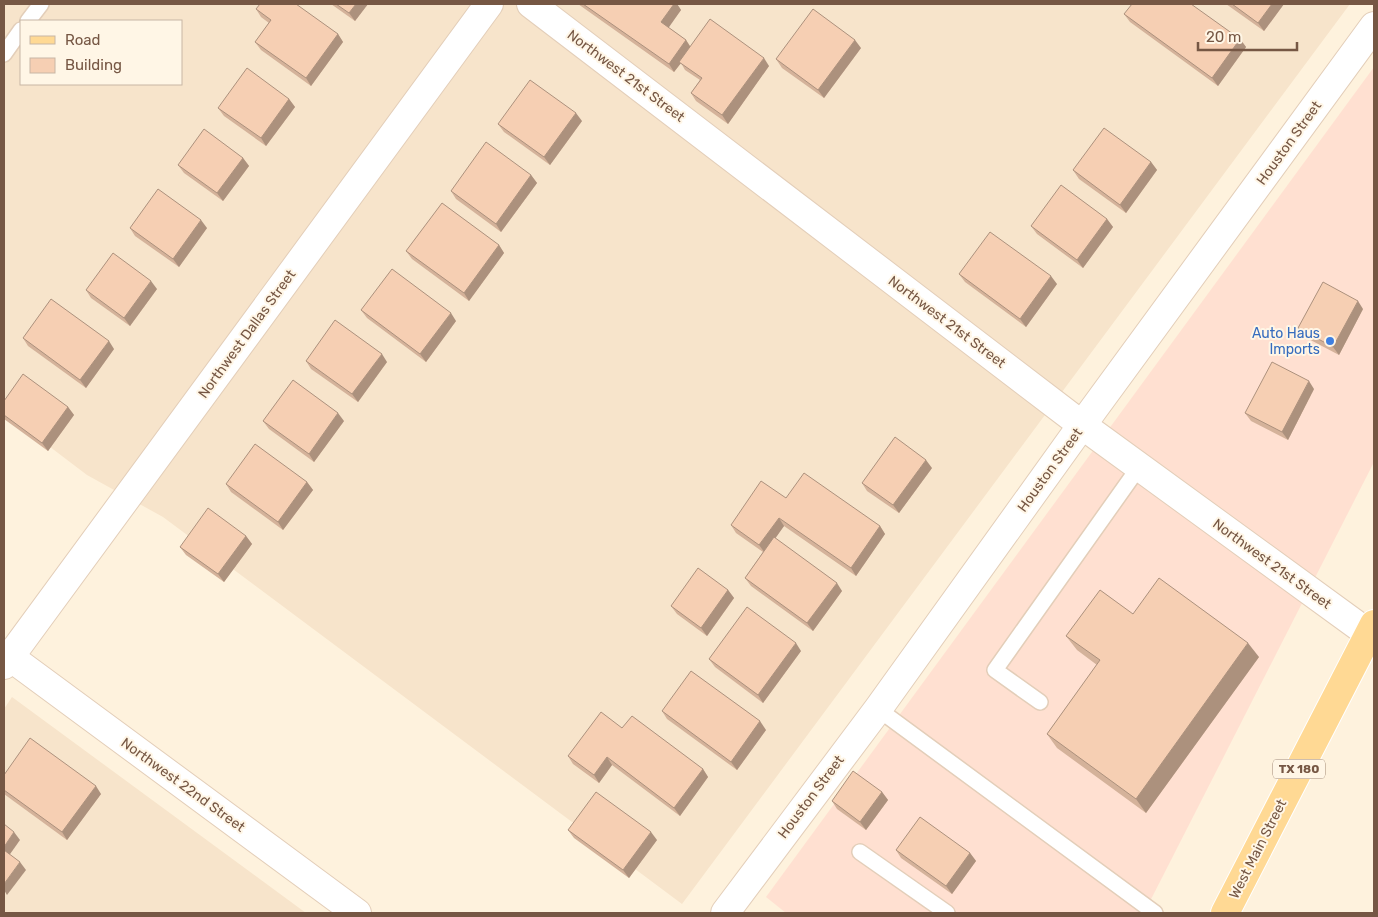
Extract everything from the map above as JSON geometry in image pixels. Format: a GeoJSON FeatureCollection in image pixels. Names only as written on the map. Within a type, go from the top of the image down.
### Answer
{"type":"FeatureCollection","features":[{"type":"Feature","properties":{"kind":"main road","name":"West Main Street"},"geometry":{"type":"LineString","coordinates":[[1224,913],[1372,629]]}},
{"type":"Feature","properties":{"kind":"street","name":"Northwest Dallas Street"},"geometry":{"type":"LineString","coordinates":[[7,661],[489,4]]}},
{"type":"Feature","properties":{"kind":"street","name":"Northwest 21st Street"},"geometry":{"type":"LineString","coordinates":[[530,4],[1082,425],[1139,467],[1372,629]]}},
{"type":"Feature","properties":{"kind":"street","name":"Houston Street"},"geometry":{"type":"LineString","coordinates":[[725,913],[878,709],[1082,425],[1374,26]]}},
{"type":"Feature","properties":{"kind":"street","name":"Northwest 22nd Street"},"geometry":{"type":"LineString","coordinates":[[7,661],[357,913]]}},
{"type":"Feature","properties":{"kind":"lane"},"geometry":{"type":"LineString","coordinates":[[29,20],[41,4]]}},
{"type":"Feature","properties":{"kind":"lane"},"geometry":{"type":"LineString","coordinates":[[4,54],[20,31]]}},
{"type":"Feature","properties":{"kind":"lane"},"geometry":{"type":"LineString","coordinates":[[1040,702],[995,670],[1139,467]]}},
{"type":"Feature","properties":{"kind":"lane"},"geometry":{"type":"LineString","coordinates":[[878,709],[1155,913]]}},
{"type":"Feature","properties":{"kind":"lane"},"geometry":{"type":"LineString","coordinates":[[860,852],[947,913]]}},
{"type":"Feature","properties":{"kind":"shaded area"},"geometry":{"type":"Polygon","coordinates":[[[4,4],[1350,4],[682,904],[163,517],[87,475],[4,412],[4,4]]]}},
{"type":"Feature","properties":{"kind":"shaded area"},"geometry":{"type":"Polygon","coordinates":[[[1374,67],[1374,462],[1144,913],[786,913],[766,897],[1374,67]]]}},
{"type":"Feature","properties":{"kind":"shaded area"},"geometry":{"type":"Polygon","coordinates":[[[12,697],[306,913],[4,913],[4,709],[12,697]]]}},
{"type":"Feature","properties":{"kind":"building"},"geometry":{"type":"Polygon","coordinates":[[[260,4],[296,4],[338,34],[306,78],[255,42],[271,20],[256,9],[260,4]]]}},
{"type":"Feature","properties":{"kind":"building"},"geometry":{"type":"Polygon","coordinates":[[[336,4],[356,4],[349,13],[336,4]]]}},
{"type":"Feature","properties":{"kind":"building"},"geometry":{"type":"Polygon","coordinates":[[[583,4],[674,4],[661,22],[686,40],[669,64],[583,4]]]}},
{"type":"Feature","properties":{"kind":"building"},"geometry":{"type":"Polygon","coordinates":[[[1132,4],[1191,4],[1240,39],[1212,78],[1124,14],[1132,4]]]}},
{"type":"Feature","properties":{"kind":"building"},"geometry":{"type":"Polygon","coordinates":[[[1232,4],[1272,4],[1258,23],[1232,4]]]}},
{"type":"Feature","properties":{"kind":"building"},"geometry":{"type":"Polygon","coordinates":[[[813,9],[855,40],[818,90],[776,59],[813,9]]]}},
{"type":"Feature","properties":{"kind":"building"},"geometry":{"type":"Polygon","coordinates":[[[710,19],[764,58],[722,115],[691,93],[702,78],[679,62],[710,19]]]}},
{"type":"Feature","properties":{"kind":"building"},"geometry":{"type":"Polygon","coordinates":[[[247,68],[289,99],[261,138],[218,108],[247,68]]]}},
{"type":"Feature","properties":{"kind":"building"},"geometry":{"type":"Polygon","coordinates":[[[530,80],[576,113],[544,157],[498,124],[530,80]]]}},
{"type":"Feature","properties":{"kind":"building"},"geometry":{"type":"Polygon","coordinates":[[[1104,128],[1151,162],[1120,205],[1073,170],[1104,128]]]}},
{"type":"Feature","properties":{"kind":"building"},"geometry":{"type":"Polygon","coordinates":[[[204,129],[243,158],[217,193],[178,165],[204,129]]]}},
{"type":"Feature","properties":{"kind":"building"},"geometry":{"type":"Polygon","coordinates":[[[486,142],[531,175],[496,224],[451,191],[486,142]]]}},
{"type":"Feature","properties":{"kind":"building"},"geometry":{"type":"Polygon","coordinates":[[[1061,185],[1107,219],[1077,260],[1031,226],[1061,185]]]}},
{"type":"Feature","properties":{"kind":"building"},"geometry":{"type":"Polygon","coordinates":[[[158,189],[201,220],[173,259],[130,228],[158,189]]]}},
{"type":"Feature","properties":{"kind":"building"},"geometry":{"type":"Polygon","coordinates":[[[442,203],[499,245],[464,293],[406,251],[442,203]]]}},
{"type":"Feature","properties":{"kind":"building"},"geometry":{"type":"Polygon","coordinates":[[[990,232],[1051,276],[1020,319],[959,274],[990,232]]]}},
{"type":"Feature","properties":{"kind":"building"},"geometry":{"type":"Polygon","coordinates":[[[113,253],[151,281],[124,318],[86,290],[113,253]]]}},
{"type":"Feature","properties":{"kind":"building"},"geometry":{"type":"Polygon","coordinates":[[[392,269],[451,313],[420,354],[361,310],[392,269]]]}},
{"type":"Feature","properties":{"kind":"building"},"geometry":{"type":"Polygon","coordinates":[[[1323,282],[1358,301],[1333,347],[1298,328],[1323,282]]]}},
{"type":"Feature","properties":{"kind":"building"},"geometry":{"type":"Polygon","coordinates":[[[51,299],[109,341],[80,380],[23,338],[51,299]]]}},
{"type":"Feature","properties":{"kind":"building"},"geometry":{"type":"Polygon","coordinates":[[[335,320],[382,354],[352,394],[306,361],[335,320]]]}},
{"type":"Feature","properties":{"kind":"building"},"geometry":{"type":"Polygon","coordinates":[[[1272,362],[1309,381],[1282,432],[1245,413],[1272,362]]]}},
{"type":"Feature","properties":{"kind":"building"},"geometry":{"type":"Polygon","coordinates":[[[23,374],[68,407],[42,443],[4,415],[4,401],[23,374]]]}},
{"type":"Feature","properties":{"kind":"building"},"geometry":{"type":"Polygon","coordinates":[[[293,380],[338,413],[309,454],[263,421],[293,380]]]}},
{"type":"Feature","properties":{"kind":"building"},"geometry":{"type":"Polygon","coordinates":[[[895,437],[926,460],[893,505],[862,483],[895,437]]]}},
{"type":"Feature","properties":{"kind":"building"},"geometry":{"type":"Polygon","coordinates":[[[255,444],[307,482],[278,522],[226,484],[255,444]]]}},
{"type":"Feature","properties":{"kind":"building"},"geometry":{"type":"Polygon","coordinates":[[[804,473],[880,526],[851,568],[779,518],[759,545],[731,525],[761,481],[786,498],[804,473]]]}},
{"type":"Feature","properties":{"kind":"building"},"geometry":{"type":"Polygon","coordinates":[[[208,508],[246,536],[218,574],[180,547],[208,508]]]}},
{"type":"Feature","properties":{"kind":"building"},"geometry":{"type":"Polygon","coordinates":[[[774,537],[837,583],[807,623],[745,578],[774,537]]]}},
{"type":"Feature","properties":{"kind":"building"},"geometry":{"type":"Polygon","coordinates":[[[698,568],[728,590],[701,628],[671,606],[698,568]]]}},
{"type":"Feature","properties":{"kind":"building"},"geometry":{"type":"Polygon","coordinates":[[[1159,578],[1248,643],[1136,799],[1047,734],[1100,660],[1066,636],[1100,590],[1133,614],[1159,578]]]}},
{"type":"Feature","properties":{"kind":"building"},"geometry":{"type":"Polygon","coordinates":[[[747,607],[796,643],[758,695],[709,659],[747,607]]]}},
{"type":"Feature","properties":{"kind":"building"},"geometry":{"type":"Polygon","coordinates":[[[691,671],[760,721],[731,762],[662,711],[691,671]]]}},
{"type":"Feature","properties":{"kind":"building"},"geometry":{"type":"Polygon","coordinates":[[[601,712],[622,728],[632,716],[703,769],[674,808],[607,757],[594,775],[568,756],[601,712]]]}},
{"type":"Feature","properties":{"kind":"building"},"geometry":{"type":"Polygon","coordinates":[[[30,738],[96,786],[62,832],[4,790],[4,775],[30,738]]]}},
{"type":"Feature","properties":{"kind":"building"},"geometry":{"type":"Polygon","coordinates":[[[853,771],[882,792],[860,822],[832,801],[853,771]]]}},
{"type":"Feature","properties":{"kind":"building"},"geometry":{"type":"Polygon","coordinates":[[[596,792],[651,832],[623,870],[568,830],[596,792]]]}},
{"type":"Feature","properties":{"kind":"building"},"geometry":{"type":"Polygon","coordinates":[[[920,817],[970,853],[946,886],[896,850],[920,817]]]}},
{"type":"Feature","properties":{"kind":"building"},"geometry":{"type":"Polygon","coordinates":[[[4,824],[14,832],[4,847],[4,824]]]}},
{"type":"Feature","properties":{"kind":"building"},"geometry":{"type":"Polygon","coordinates":[[[4,850],[20,862],[4,884],[4,850]]]}},
{"type":"Feature","properties":{"kind":"place","name":"Auto Haus Imports"},"geometry":{"type":"Point","coordinates":[1330,341]}}]}
